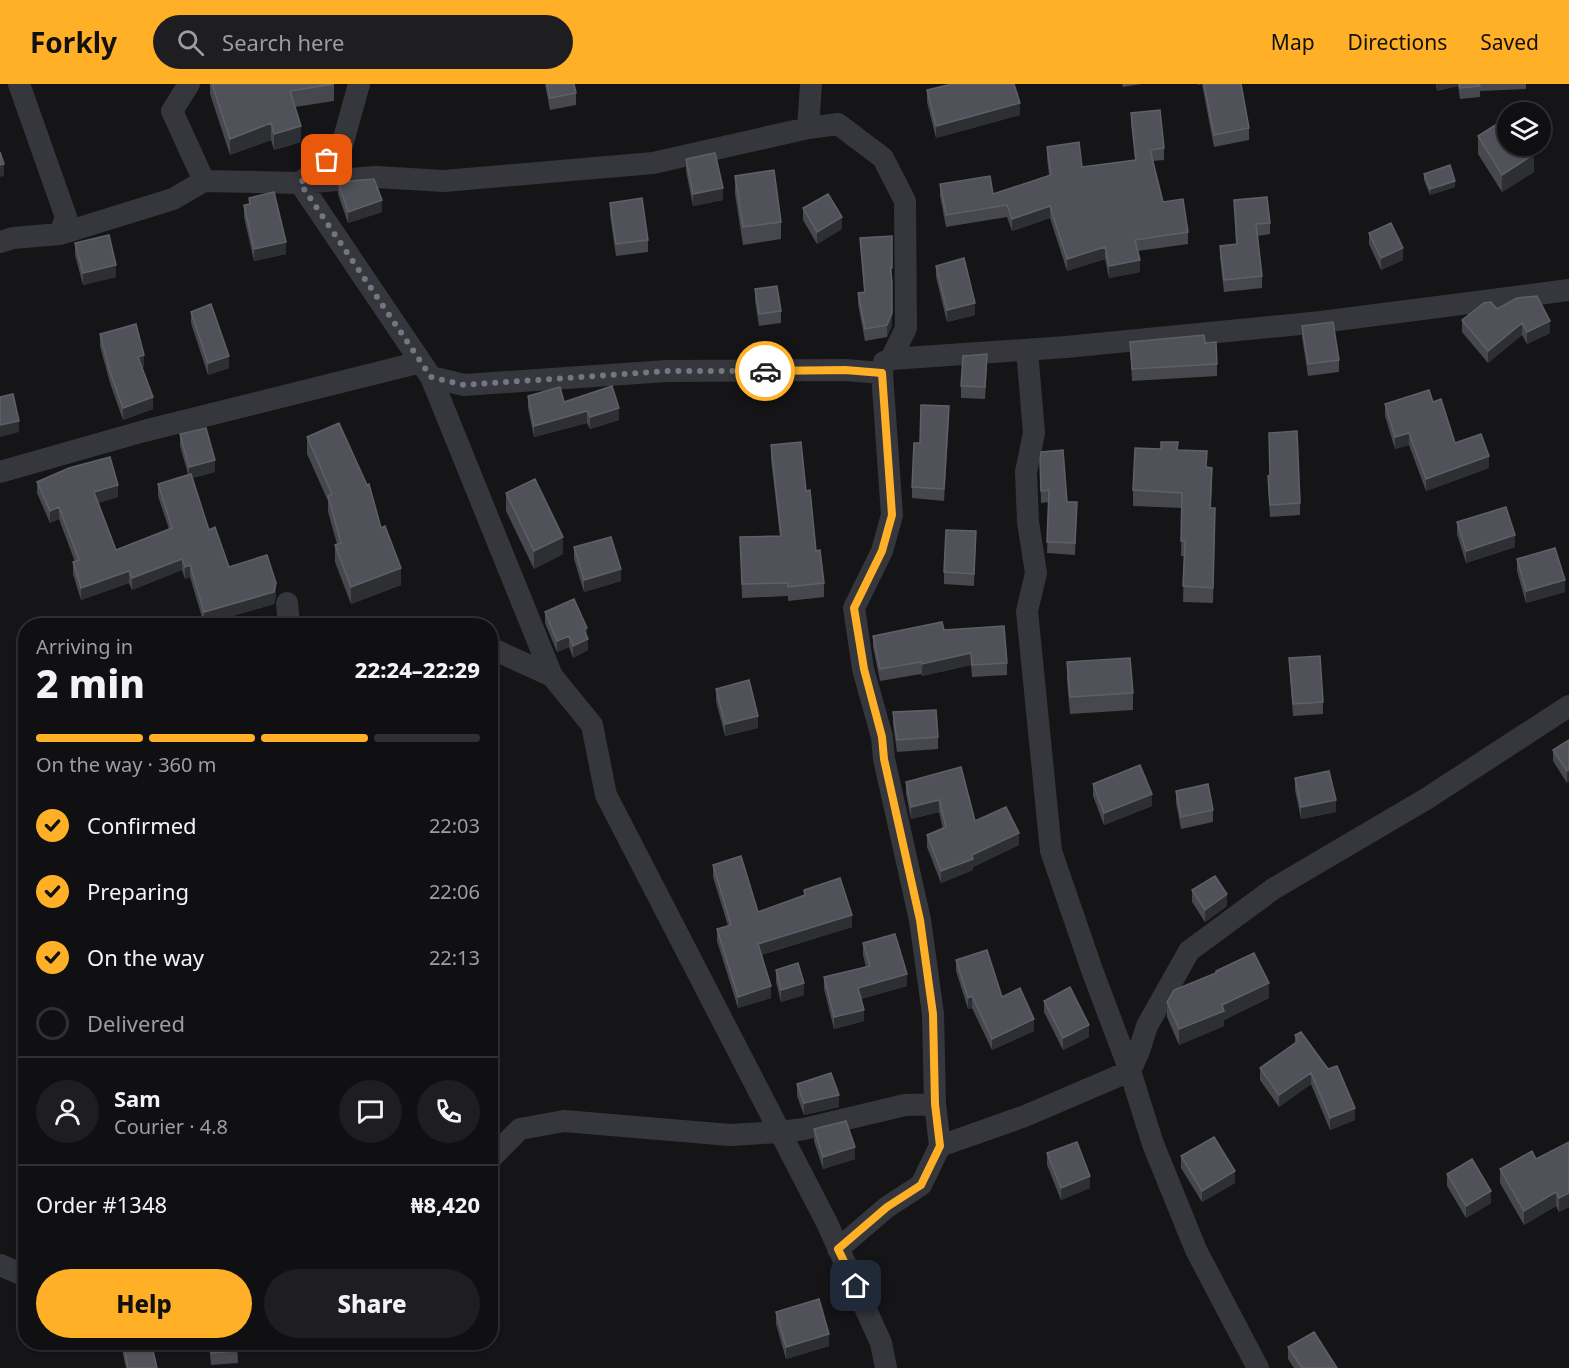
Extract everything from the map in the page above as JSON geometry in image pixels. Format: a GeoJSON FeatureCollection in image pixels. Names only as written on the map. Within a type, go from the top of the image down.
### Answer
{"type":"FeatureCollection","features":[{"type":"Feature","properties":{"kind":"street"},"geometry":{"type":"LineString","coordinates":[[19,84],[66,217],[60,234]]}},
{"type":"Feature","properties":{"kind":"street"},"geometry":{"type":"LineString","coordinates":[[189,84],[172,111],[204,181]]}},
{"type":"Feature","properties":{"kind":"street"},"geometry":{"type":"LineString","coordinates":[[300,183],[341,148],[359,84]]}},
{"type":"Feature","properties":{"kind":"street"},"geometry":{"type":"LineString","coordinates":[[808,128],[811,84]]}},
{"type":"Feature","properties":{"kind":"street"},"geometry":{"type":"LineString","coordinates":[[0,242],[13,238],[60,234],[173,199],[204,181],[300,183],[376,177],[444,181],[653,163],[808,128],[838,124],[884,158],[906,201],[906,328],[887,366],[892,515],[882,551],[854,608],[864,669],[882,737],[884,759],[920,920],[933,1014],[935,1104],[940,1146],[921,1185],[887,1207],[838,1249]]}},
{"type":"Feature","properties":{"kind":"street"},"geometry":{"type":"LineString","coordinates":[[300,183],[426,370],[552,676],[592,725],[606,795],[838,1249],[881,1343],[886,1368]]}},
{"type":"Feature","properties":{"kind":"street"},"geometry":{"type":"LineString","coordinates":[[0,472],[144,431],[426,370],[464,385],[667,371],[845,370],[1321,322],[1569,290]]}},
{"type":"Feature","properties":{"kind":"street"},"geometry":{"type":"LineString","coordinates":[[1027,350],[1034,433],[1026,472],[1027,512],[1036,573],[1028,611],[1051,851],[1130,1071],[1153,1144],[1196,1250],[1258,1368]]}},
{"type":"Feature","properties":{"kind":"street"},"geometry":{"type":"LineString","coordinates":[[498,651],[552,676]]}},
{"type":"Feature","properties":{"kind":"street"},"geometry":{"type":"LineString","coordinates":[[940,1146],[1024,1116],[1130,1071],[1147,1026],[1189,951],[1273,889],[1426,799],[1569,706]]}},
{"type":"Feature","properties":{"kind":"street"},"geometry":{"type":"LineString","coordinates":[[498,1151],[520,1129],[564,1120],[730,1134],[780,1132],[804,1129],[905,1105],[935,1104]]}},
{"type":"Feature","properties":{"kind":"street"},"geometry":{"type":"LineString","coordinates":[[0,1265],[18,1273]]}},
{"type":"Feature","properties":{"kind":"building"},"geometry":{"type":"Polygon","coordinates":[[[212,84],[334,84],[290,91],[301,126],[274,134],[271,123],[230,139],[212,84]]]}},
{"type":"Feature","properties":{"kind":"building"},"geometry":{"type":"Polygon","coordinates":[[[547,84],[574,84],[576,93],[550,98],[547,84]]]}},
{"type":"Feature","properties":{"kind":"building"},"geometry":{"type":"Polygon","coordinates":[[[952,84],[1014,84],[1020,103],[936,126],[927,90],[952,84]]]}},
{"type":"Feature","properties":{"kind":"building"},"geometry":{"type":"Polygon","coordinates":[[[1204,84],[1241,84],[1249,128],[1214,135],[1204,84]]]}},
{"type":"Feature","properties":{"kind":"building"},"geometry":{"type":"Polygon","coordinates":[[[1459,84],[1479,84],[1480,86],[1460,88],[1459,84]]]}},
{"type":"Feature","properties":{"kind":"building"},"geometry":{"type":"Polygon","coordinates":[[[1160,110],[1164,148],[1150,150],[1163,202],[1183,199],[1188,232],[1135,240],[1140,260],[1109,266],[1105,247],[1067,259],[1050,206],[1012,219],[1007,205],[946,215],[940,184],[990,176],[993,194],[1051,175],[1047,147],[1079,142],[1082,167],[1136,160],[1131,113],[1160,110]]]}},
{"type":"Feature","properties":{"kind":"building"},"geometry":{"type":"Polygon","coordinates":[[[1497,124],[1497,156],[1531,156],[1502,175],[1478,136],[1497,124]]]}},
{"type":"Feature","properties":{"kind":"building"},"geometry":{"type":"Polygon","coordinates":[[[0,152],[4,164],[0,165],[0,152]]]}},
{"type":"Feature","properties":{"kind":"building"},"geometry":{"type":"Polygon","coordinates":[[[715,153],[723,188],[693,194],[686,159],[715,153]]]}},
{"type":"Feature","properties":{"kind":"building"},"geometry":{"type":"Polygon","coordinates":[[[1450,165],[1455,181],[1430,189],[1424,174],[1450,165]]]}},
{"type":"Feature","properties":{"kind":"building"},"geometry":{"type":"Polygon","coordinates":[[[774,170],[781,222],[743,227],[735,176],[774,170]]]}},
{"type":"Feature","properties":{"kind":"building"},"geometry":{"type":"Polygon","coordinates":[[[374,179],[382,200],[348,212],[338,182],[374,179]]]}},
{"type":"Feature","properties":{"kind":"building"},"geometry":{"type":"Polygon","coordinates":[[[274,192],[286,242],[254,249],[244,205],[250,204],[249,198],[274,192]]]}},
{"type":"Feature","properties":{"kind":"building"},"geometry":{"type":"Polygon","coordinates":[[[828,194],[842,217],[817,232],[803,208],[828,194]]]}},
{"type":"Feature","properties":{"kind":"building"},"geometry":{"type":"Polygon","coordinates":[[[1267,197],[1270,223],[1256,224],[1262,276],[1224,280],[1220,246],[1237,244],[1234,200],[1267,197]]]}},
{"type":"Feature","properties":{"kind":"building"},"geometry":{"type":"Polygon","coordinates":[[[642,198],[648,240],[616,244],[610,203],[642,198]]]}},
{"type":"Feature","properties":{"kind":"building"},"geometry":{"type":"Polygon","coordinates":[[[1391,223],[1403,248],[1381,258],[1369,233],[1391,223]]]}},
{"type":"Feature","properties":{"kind":"building"},"geometry":{"type":"Polygon","coordinates":[[[109,235],[116,265],[83,273],[75,243],[109,235]]]}},
{"type":"Feature","properties":{"kind":"building"},"geometry":{"type":"Polygon","coordinates":[[[892,236],[892,268],[890,268],[892,313],[887,325],[865,329],[858,293],[865,292],[860,238],[892,236]]]}},
{"type":"Feature","properties":{"kind":"building"},"geometry":{"type":"Polygon","coordinates":[[[964,258],[975,303],[947,310],[936,266],[964,258]]]}},
{"type":"Feature","properties":{"kind":"building"},"geometry":{"type":"Polygon","coordinates":[[[777,286],[781,311],[759,314],[755,289],[777,286]]]}},
{"type":"Feature","properties":{"kind":"building"},"geometry":{"type":"Polygon","coordinates":[[[1537,296],[1550,321],[1527,332],[1522,323],[1488,351],[1462,320],[1484,303],[1491,302],[1497,309],[1517,298],[1537,296]]]}},
{"type":"Feature","properties":{"kind":"building"},"geometry":{"type":"Polygon","coordinates":[[[211,304],[229,356],[208,363],[191,312],[211,304]]]}},
{"type":"Feature","properties":{"kind":"building"},"geometry":{"type":"Polygon","coordinates":[[[1333,322],[1339,360],[1308,364],[1302,326],[1333,322]]]}},
{"type":"Feature","properties":{"kind":"building"},"geometry":{"type":"Polygon","coordinates":[[[136,324],[144,355],[138,357],[153,397],[123,408],[100,334],[136,324]]]}},
{"type":"Feature","properties":{"kind":"building"},"geometry":{"type":"Polygon","coordinates":[[[1204,335],[1205,343],[1216,342],[1217,364],[1132,369],[1130,342],[1204,335]]]}},
{"type":"Feature","properties":{"kind":"building"},"geometry":{"type":"Polygon","coordinates":[[[987,354],[985,387],[961,386],[963,356],[987,354]]]}},
{"type":"Feature","properties":{"kind":"building"},"geometry":{"type":"Polygon","coordinates":[[[612,386],[619,408],[590,417],[587,411],[534,426],[528,396],[560,387],[564,402],[612,386]]]}},
{"type":"Feature","properties":{"kind":"building"},"geometry":{"type":"Polygon","coordinates":[[[1429,390],[1433,402],[1441,399],[1455,443],[1481,434],[1489,456],[1426,479],[1409,433],[1395,437],[1385,404],[1429,390]]]}},
{"type":"Feature","properties":{"kind":"building"},"geometry":{"type":"Polygon","coordinates":[[[13,394],[19,421],[0,425],[0,397],[13,394]]]}},
{"type":"Feature","properties":{"kind":"building"},"geometry":{"type":"Polygon","coordinates":[[[921,405],[949,406],[944,489],[912,487],[914,443],[920,443],[921,405]]]}},
{"type":"Feature","properties":{"kind":"building"},"geometry":{"type":"Polygon","coordinates":[[[339,423],[367,485],[369,484],[381,528],[385,526],[401,568],[351,587],[335,545],[341,543],[328,496],[332,494],[307,437],[339,423]]]}},
{"type":"Feature","properties":{"kind":"building"},"geometry":{"type":"Polygon","coordinates":[[[206,428],[215,460],[189,467],[180,434],[206,428]]]}},
{"type":"Feature","properties":{"kind":"building"},"geometry":{"type":"Polygon","coordinates":[[[1297,431],[1300,503],[1270,505],[1269,433],[1297,431]]]}},
{"type":"Feature","properties":{"kind":"building"},"geometry":{"type":"Polygon","coordinates":[[[801,442],[806,491],[810,490],[816,551],[820,550],[824,583],[788,587],[788,583],[742,584],[740,537],[781,536],[771,445],[801,442]]]}},
{"type":"Feature","properties":{"kind":"building"},"geometry":{"type":"Polygon","coordinates":[[[1161,442],[1178,442],[1177,450],[1207,451],[1206,467],[1212,468],[1210,508],[1215,508],[1213,588],[1183,586],[1185,541],[1181,541],[1182,493],[1133,490],[1135,448],[1161,449],[1161,442]]]}},
{"type":"Feature","properties":{"kind":"building"},"geometry":{"type":"Polygon","coordinates":[[[1063,450],[1067,502],[1077,502],[1075,543],[1047,542],[1049,490],[1041,491],[1041,452],[1063,450]]]}},
{"type":"Feature","properties":{"kind":"building"},"geometry":{"type":"Polygon","coordinates":[[[110,457],[118,485],[94,492],[116,550],[172,528],[158,484],[191,474],[209,530],[215,527],[229,567],[267,555],[276,583],[274,592],[204,612],[190,565],[185,567],[182,559],[132,578],[129,571],[81,588],[73,562],[79,560],[59,507],[50,511],[37,482],[69,468],[110,457]]]}},
{"type":"Feature","properties":{"kind":"building"},"geometry":{"type":"Polygon","coordinates":[[[535,479],[563,537],[534,551],[506,493],[535,479]]]}},
{"type":"Feature","properties":{"kind":"building"},"geometry":{"type":"Polygon","coordinates":[[[1506,507],[1515,535],[1466,551],[1457,522],[1506,507]]]}},
{"type":"Feature","properties":{"kind":"building"},"geometry":{"type":"Polygon","coordinates":[[[946,530],[976,531],[974,574],[944,572],[946,530]]]}},
{"type":"Feature","properties":{"kind":"building"},"geometry":{"type":"Polygon","coordinates":[[[611,537],[621,569],[584,580],[574,547],[611,537]]]}},
{"type":"Feature","properties":{"kind":"building"},"geometry":{"type":"Polygon","coordinates":[[[1555,548],[1565,580],[1526,591],[1517,559],[1555,548]]]}},
{"type":"Feature","properties":{"kind":"building"},"geometry":{"type":"Polygon","coordinates":[[[574,599],[587,628],[584,630],[588,639],[573,646],[569,636],[557,641],[545,612],[574,599]]]}},
{"type":"Feature","properties":{"kind":"building"},"geometry":{"type":"Polygon","coordinates":[[[942,622],[944,630],[1004,626],[1007,663],[972,665],[971,653],[922,664],[921,662],[880,669],[873,636],[942,622]]]}},
{"type":"Feature","properties":{"kind":"building"},"geometry":{"type":"Polygon","coordinates":[[[1320,656],[1323,702],[1293,704],[1289,658],[1320,656]]]}},
{"type":"Feature","properties":{"kind":"building"},"geometry":{"type":"Polygon","coordinates":[[[1130,658],[1133,693],[1070,697],[1067,662],[1130,658]]]}},
{"type":"Feature","properties":{"kind":"building"},"geometry":{"type":"Polygon","coordinates":[[[749,680],[758,716],[725,724],[716,689],[749,680]]]}},
{"type":"Feature","properties":{"kind":"building"},"geometry":{"type":"Polygon","coordinates":[[[936,710],[938,737],[897,740],[893,712],[936,710]]]}},
{"type":"Feature","properties":{"kind":"building"},"geometry":{"type":"Polygon","coordinates":[[[1569,740],[1569,770],[1567,771],[1553,750],[1569,740]]]}},
{"type":"Feature","properties":{"kind":"building"},"geometry":{"type":"Polygon","coordinates":[[[1140,765],[1152,794],[1104,813],[1093,784],[1140,765]]]}},
{"type":"Feature","properties":{"kind":"building"},"geometry":{"type":"Polygon","coordinates":[[[961,767],[975,821],[1006,807],[1019,833],[972,855],[973,859],[941,871],[927,835],[946,827],[939,800],[911,807],[906,782],[961,767]]]}},
{"type":"Feature","properties":{"kind":"building"},"geometry":{"type":"Polygon","coordinates":[[[1329,771],[1336,800],[1301,807],[1295,778],[1329,771]]]}},
{"type":"Feature","properties":{"kind":"building"},"geometry":{"type":"Polygon","coordinates":[[[1208,784],[1213,810],[1181,817],[1176,791],[1208,784]]]}},
{"type":"Feature","properties":{"kind":"building"},"geometry":{"type":"Polygon","coordinates":[[[741,856],[758,912],[805,895],[804,890],[840,878],[852,915],[758,944],[771,986],[738,997],[717,929],[731,925],[713,865],[741,856]]]}},
{"type":"Feature","properties":{"kind":"building"},"geometry":{"type":"Polygon","coordinates":[[[1215,876],[1227,894],[1205,910],[1192,890],[1215,876]]]}},
{"type":"Feature","properties":{"kind":"building"},"geometry":{"type":"Polygon","coordinates":[[[895,934],[907,974],[858,988],[864,1010],[834,1017],[824,977],[870,966],[863,943],[895,934]]]}},
{"type":"Feature","properties":{"kind":"building"},"geometry":{"type":"Polygon","coordinates":[[[987,950],[1002,997],[1020,988],[1034,1019],[992,1039],[972,996],[968,998],[956,960],[987,950]]]}},
{"type":"Feature","properties":{"kind":"building"},"geometry":{"type":"Polygon","coordinates":[[[1254,953],[1269,983],[1222,1005],[1224,1011],[1179,1029],[1167,1002],[1174,990],[1216,973],[1254,953]]]}},
{"type":"Feature","properties":{"kind":"building"},"geometry":{"type":"Polygon","coordinates":[[[798,963],[804,983],[781,990],[776,970],[798,963]]]}},
{"type":"Feature","properties":{"kind":"building"},"geometry":{"type":"Polygon","coordinates":[[[1070,987],[1089,1025],[1063,1038],[1044,1001],[1070,987]]]}},
{"type":"Feature","properties":{"kind":"building"},"geometry":{"type":"Polygon","coordinates":[[[1301,1032],[1328,1069],[1337,1066],[1355,1108],[1330,1118],[1311,1073],[1279,1095],[1260,1068],[1298,1041],[1295,1035],[1301,1032]]]}},
{"type":"Feature","properties":{"kind":"building"},"geometry":{"type":"Polygon","coordinates":[[[831,1073],[839,1095],[804,1103],[797,1084],[831,1073]]]}},
{"type":"Feature","properties":{"kind":"building"},"geometry":{"type":"Polygon","coordinates":[[[846,1121],[855,1147],[823,1157],[814,1129],[846,1121]]]}},
{"type":"Feature","properties":{"kind":"building"},"geometry":{"type":"Polygon","coordinates":[[[1214,1137],[1235,1171],[1202,1191],[1181,1156],[1214,1137]]]}},
{"type":"Feature","properties":{"kind":"building"},"geometry":{"type":"Polygon","coordinates":[[[1077,1142],[1090,1176],[1061,1188],[1047,1153],[1077,1142]]]}},
{"type":"Feature","properties":{"kind":"building"},"geometry":{"type":"Polygon","coordinates":[[[1569,1142],[1569,1193],[1559,1198],[1556,1192],[1524,1211],[1500,1169],[1532,1151],[1536,1159],[1569,1142]]]}},
{"type":"Feature","properties":{"kind":"building"},"geometry":{"type":"Polygon","coordinates":[[[1472,1159],[1491,1191],[1466,1206],[1447,1174],[1472,1159]]]}},
{"type":"Feature","properties":{"kind":"building"},"geometry":{"type":"Polygon","coordinates":[[[819,1299],[829,1334],[786,1347],[776,1312],[819,1299]]]}},
{"type":"Feature","properties":{"kind":"building"},"geometry":{"type":"Polygon","coordinates":[[[1314,1332],[1337,1368],[1302,1368],[1288,1347],[1314,1332]]]}},
{"type":"Feature","properties":{"kind":"building"},"geometry":{"type":"Polygon","coordinates":[[[125,1350],[153,1350],[157,1368],[128,1368],[125,1350]]]}},
{"type":"Feature","properties":{"kind":"building"},"geometry":{"type":"Polygon","coordinates":[[[211,1350],[238,1351],[211,1353],[211,1350]]]}},
{"type":"Feature","properties":{"kind":"way so far"},"geometry":{"type":"LineString","coordinates":[[327,160],[300,183],[431,377],[464,385],[667,371],[765,371]]}},
{"type":"Feature","properties":{"kind":"route"},"geometry":{"type":"LineString","coordinates":[[765,371],[845,370],[882,373],[892,515],[882,551],[854,608],[864,669],[882,737],[884,759],[920,920],[933,1014],[935,1104],[940,1146],[921,1185],[887,1207],[838,1249],[856,1286]]}}]}
